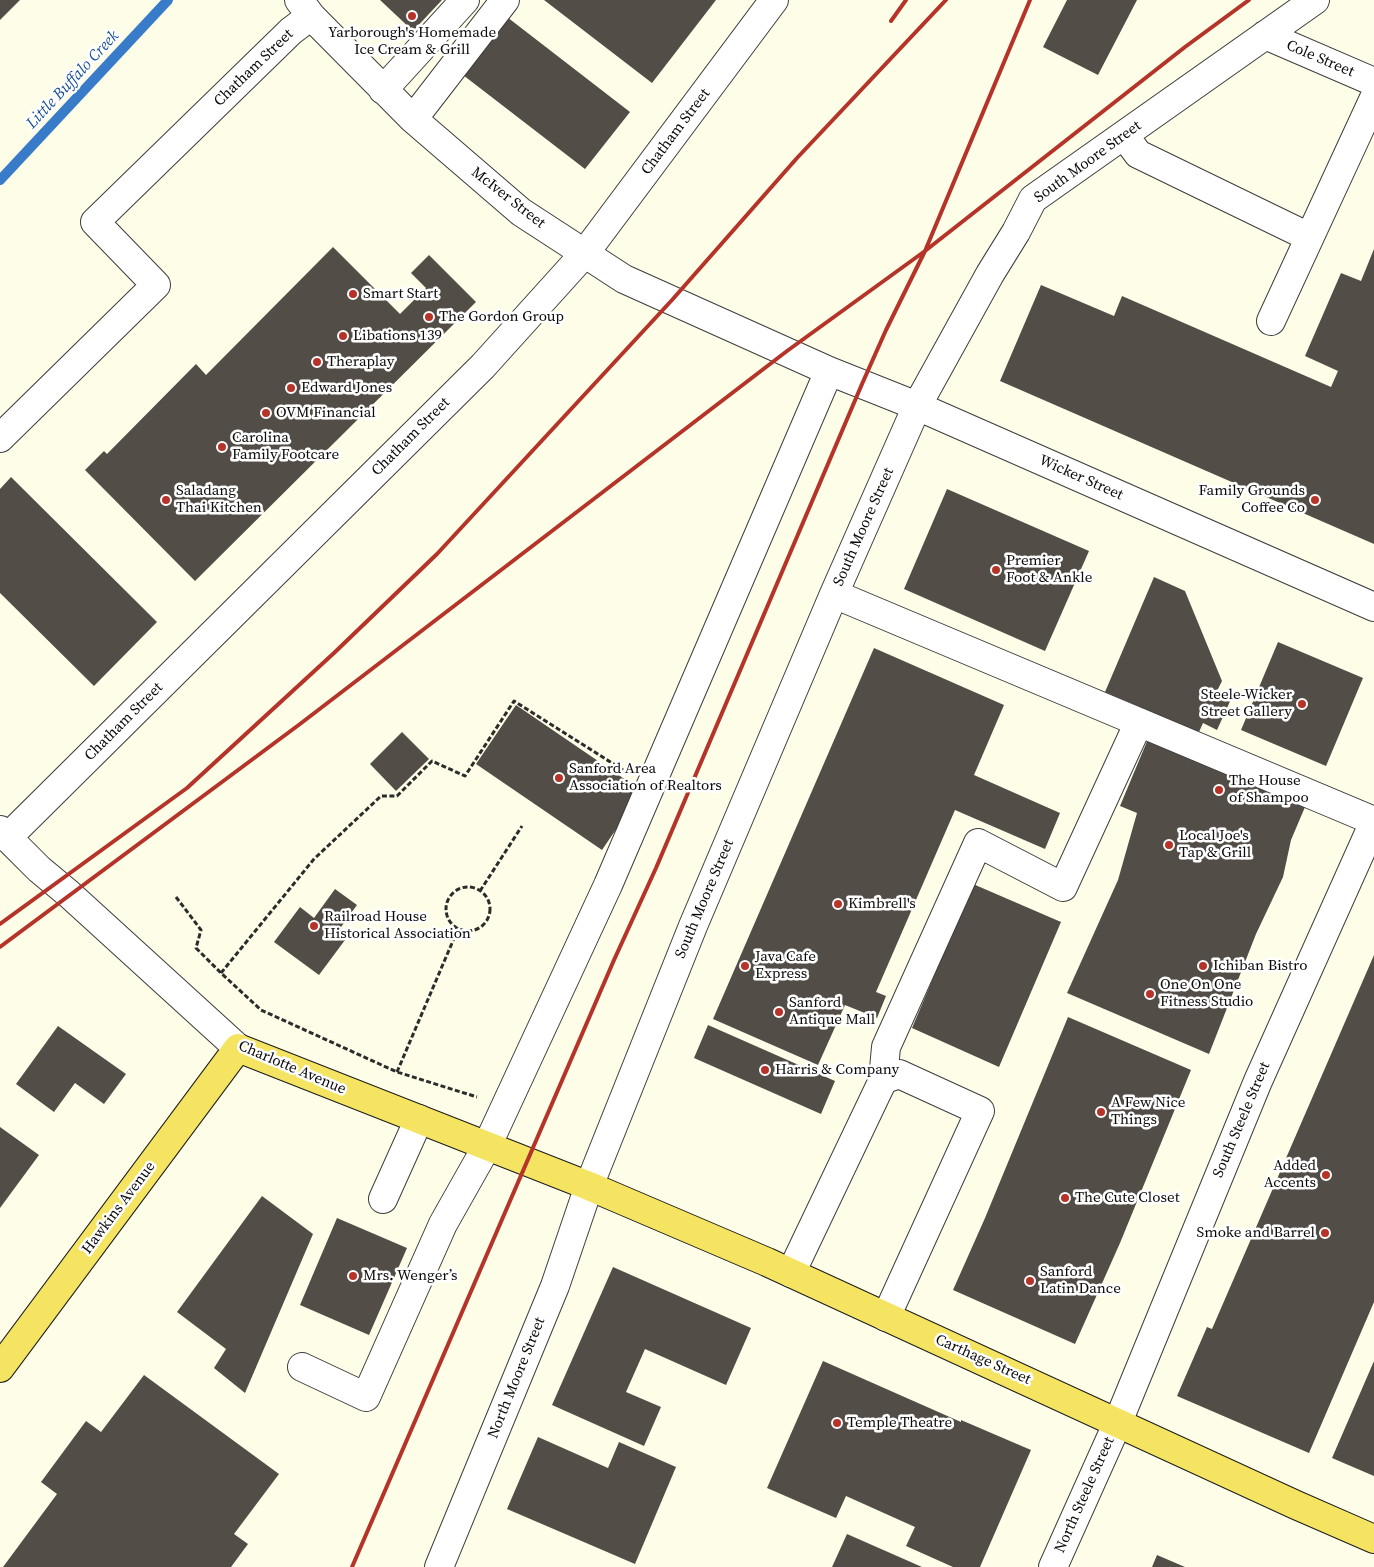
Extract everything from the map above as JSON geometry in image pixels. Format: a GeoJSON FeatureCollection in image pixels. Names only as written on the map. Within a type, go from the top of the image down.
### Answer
{"type":"FeatureCollection","features":[{"type":"Feature","properties":{"kind":"main road","name":"Charlotte Avenue"},"geometry":{"type":"LineString","coordinates":[[238,1048],[589,1186]]}},
{"type":"Feature","properties":{"kind":"main road","name":"Hawkins Avenue"},"geometry":{"type":"LineString","coordinates":[[0,1368],[238,1048]]}},
{"type":"Feature","properties":{"kind":"main road","name":"Carthage Street"},"geometry":{"type":"LineString","coordinates":[[589,1186],[791,1273],[1374,1539]]}},
{"type":"Feature","properties":{"kind":"street"},"geometry":{"type":"LineString","coordinates":[[383,90],[465,0]]}},
{"type":"Feature","properties":{"kind":"street"},"geometry":{"type":"LineString","coordinates":[[413,119],[505,0]]}},
{"type":"Feature","properties":{"kind":"street","name":"Chatham Street"},"geometry":{"type":"LineString","coordinates":[[4,834],[483,366],[585,254],[774,0]]}},
{"type":"Feature","properties":{"kind":"street","name":"South Moore Street"},"geometry":{"type":"LineString","coordinates":[[589,1186],[693,926],[834,594],[917,406],[1033,199],[1315,0]]}},
{"type":"Feature","properties":{"kind":"street","name":"McIver Street"},"geometry":{"type":"LineString","coordinates":[[305,8],[413,119],[522,212],[624,279],[787,351]]}},
{"type":"Feature","properties":{"kind":"street","name":"Chatham Street"},"geometry":{"type":"LineString","coordinates":[[0,438],[156,285],[95,222],[291,31],[305,8]]}},
{"type":"Feature","properties":{"kind":"street","name":"Cole Street"},"geometry":{"type":"LineString","coordinates":[[1266,35],[1374,82]]}},
{"type":"Feature","properties":{"kind":"street"},"geometry":{"type":"LineString","coordinates":[[1271,321],[1374,98]]}},
{"type":"Feature","properties":{"kind":"street"},"geometry":{"type":"LineString","coordinates":[[1124,135],[1138,154],[1309,237]]}},
{"type":"Feature","properties":{"kind":"street","name":"Wicker Street"},"geometry":{"type":"LineString","coordinates":[[787,351],[829,371],[917,406],[1374,607]]}},
{"type":"Feature","properties":{"kind":"street"},"geometry":{"type":"LineString","coordinates":[[302,1367],[366,1397],[443,1224],[487,1146],[608,885],[829,371]]}},
{"type":"Feature","properties":{"kind":"street"},"geometry":{"type":"LineString","coordinates":[[834,594],[1374,821]]}},
{"type":"Feature","properties":{"kind":"street"},"geometry":{"type":"LineString","coordinates":[[791,1273],[884,1080],[886,1047],[978,843],[1063,887],[1140,722]]}},
{"type":"Feature","properties":{"kind":"street","name":"South Steele Street"},"geometry":{"type":"LineString","coordinates":[[1118,1422],[1258,1081],[1374,821]]}},
{"type":"Feature","properties":{"kind":"street","name":"Charlotte Avenue"},"geometry":{"type":"LineString","coordinates":[[4,834],[39,869],[76,900],[238,1048]]}},
{"type":"Feature","properties":{"kind":"street"},"geometry":{"type":"LineString","coordinates":[[884,1080],[899,1074],[980,1111],[886,1317]]}},
{"type":"Feature","properties":{"kind":"street"},"geometry":{"type":"LineString","coordinates":[[383,1199],[419,1119]]}},
{"type":"Feature","properties":{"kind":"street","name":"North Moore Street"},"geometry":{"type":"LineString","coordinates":[[439,1567],[555,1286],[589,1186]]}},
{"type":"Feature","properties":{"kind":"street","name":"North Steele Street"},"geometry":{"type":"LineString","coordinates":[[1053,1567],[1118,1422]]}},
{"type":"Feature","properties":{"kind":"path"},"geometry":{"type":"LineString","coordinates":[[221,973],[314,860],[381,796],[397,796],[432,761],[465,776],[514,701],[627,773]]}},
{"type":"Feature","properties":{"kind":"path"},"geometry":{"type":"LineString","coordinates":[[480,891],[522,826]]}},
{"type":"Feature","properties":{"kind":"path"},"geometry":{"type":"LineString","coordinates":[[466,887],[480,891],[489,902],[489,916],[485,923],[473,930],[458,929],[449,919],[447,912],[449,898],[466,887]]}},
{"type":"Feature","properties":{"kind":"path"},"geometry":{"type":"LineString","coordinates":[[176,897],[201,930],[196,948],[262,1010],[397,1072],[480,1098]]}},
{"type":"Feature","properties":{"kind":"path"},"geometry":{"type":"LineString","coordinates":[[397,1072],[458,929]]}},
{"type":"Feature","properties":{"kind":"building"},"geometry":{"type":"Polygon","coordinates":[[[0,0],[20,0],[0,20],[0,0]]]}},
{"type":"Feature","properties":{"kind":"building","name":"Yarborough's Homemade Ice Cream & Grill"},"geometry":{"type":"Polygon","coordinates":[[[380,0],[442,0],[413,31],[380,0]]]}},
{"type":"Feature","properties":{"kind":"building"},"geometry":{"type":"Polygon","coordinates":[[[544,0],[716,0],[652,83],[544,0]]]}},
{"type":"Feature","properties":{"kind":"building"},"geometry":{"type":"Polygon","coordinates":[[[1067,0],[1137,0],[1098,75],[1043,47],[1067,0]]]}},
{"type":"Feature","properties":{"kind":"building"},"geometry":{"type":"Polygon","coordinates":[[[507,17],[630,112],[585,169],[463,75],[507,17]]]}},
{"type":"Feature","properties":{"kind":"building"},"geometry":{"type":"Polygon","coordinates":[[[333,247],[400,314],[426,288],[411,273],[429,255],[476,302],[195,581],[85,470],[104,451],[107,454],[196,364],[206,375],[333,247]]]}},
{"type":"Feature","properties":{"kind":"building"},"geometry":{"type":"Polygon","coordinates":[[[1374,249],[1374,544],[1000,381],[1041,285],[1114,316],[1122,296],[1331,387],[1338,371],[1305,356],[1341,273],[1361,281],[1374,249]]]}},
{"type":"Feature","properties":{"kind":"building"},"geometry":{"type":"Polygon","coordinates":[[[11,477],[157,622],[94,686],[0,593],[0,489],[11,477]]]}},
{"type":"Feature","properties":{"kind":"building","name":"Premier Foot & Ankle"},"geometry":{"type":"Polygon","coordinates":[[[947,489],[1089,551],[1045,651],[904,589],[947,489]]]}},
{"type":"Feature","properties":{"kind":"building"},"geometry":{"type":"Polygon","coordinates":[[[1154,577],[1185,591],[1222,681],[1217,691],[1232,697],[1217,730],[1203,723],[1199,732],[1105,692],[1154,577]]]}},
{"type":"Feature","properties":{"kind":"building","name":"Steele-Wicker Street Gallery"},"geometry":{"type":"Polygon","coordinates":[[[1278,642],[1363,678],[1326,766],[1241,730],[1278,642]]]}},
{"type":"Feature","properties":{"kind":"building","name":"Kimbrell's"},"geometry":{"type":"Polygon","coordinates":[[[874,648],[1004,705],[974,775],[1060,813],[1045,849],[955,810],[876,992],[886,996],[877,1018],[845,1005],[818,1065],[713,1019],[874,648]]]}},
{"type":"Feature","properties":{"kind":"building","name":"Sanford Area Association of Realtors"},"geometry":{"type":"Polygon","coordinates":[[[516,705],[642,791],[602,850],[476,764],[516,705]]]}},
{"type":"Feature","properties":{"kind":"building"},"geometry":{"type":"Polygon","coordinates":[[[402,732],[429,759],[396,791],[370,764],[402,732]]]}},
{"type":"Feature","properties":{"kind":"building"},"geometry":{"type":"Polygon","coordinates":[[[1148,739],[1305,807],[1291,840],[1283,877],[1256,934],[1209,1054],[1067,993],[1118,880],[1137,813],[1120,806],[1148,739]]]}},
{"type":"Feature","properties":{"kind":"building"},"geometry":{"type":"Polygon","coordinates":[[[973,884],[1061,922],[999,1067],[912,1028],[973,884]]]}},
{"type":"Feature","properties":{"kind":"building","name":"Railroad House Historical Association"},"geometry":{"type":"Polygon","coordinates":[[[335,889],[357,905],[336,934],[345,940],[319,975],[274,942],[300,907],[314,918],[335,889]]]}},
{"type":"Feature","properties":{"kind":"building"},"geometry":{"type":"Polygon","coordinates":[[[1374,955],[1374,1302],[1309,1453],[1177,1396],[1207,1327],[1212,1329],[1374,955]]]}},
{"type":"Feature","properties":{"kind":"building"},"geometry":{"type":"Polygon","coordinates":[[[1068,1017],[1191,1070],[1120,1243],[1075,1344],[953,1290],[985,1218],[1068,1017]]]}},
{"type":"Feature","properties":{"kind":"building","name":"Harris & Company"},"geometry":{"type":"Polygon","coordinates":[[[708,1025],[835,1081],[821,1114],[694,1058],[708,1025]]]}},
{"type":"Feature","properties":{"kind":"building"},"geometry":{"type":"Polygon","coordinates":[[[58,1026],[126,1074],[104,1104],[75,1083],[54,1112],[16,1084],[58,1026]]]}},
{"type":"Feature","properties":{"kind":"building"},"geometry":{"type":"Polygon","coordinates":[[[0,1127],[39,1155],[0,1208],[0,1127]]]}},
{"type":"Feature","properties":{"kind":"building"},"geometry":{"type":"Polygon","coordinates":[[[262,1196],[313,1234],[245,1393],[214,1368],[226,1349],[177,1312],[262,1196]]]}},
{"type":"Feature","properties":{"kind":"building","name":"Mrs. Wenger’s"},"geometry":{"type":"Polygon","coordinates":[[[337,1218],[407,1248],[369,1335],[300,1305],[337,1218]]]}},
{"type":"Feature","properties":{"kind":"building"},"geometry":{"type":"Polygon","coordinates":[[[613,1267],[751,1328],[726,1385],[645,1349],[626,1392],[661,1407],[644,1446],[552,1405],[613,1267]]]}},
{"type":"Feature","properties":{"kind":"building"},"geometry":{"type":"Polygon","coordinates":[[[823,1361],[961,1422],[961,1420],[1031,1450],[980,1567],[953,1567],[906,1546],[915,1527],[846,1496],[836,1518],[767,1488],[823,1361]]]}},
{"type":"Feature","properties":{"kind":"building"},"geometry":{"type":"Polygon","coordinates":[[[1374,1361],[1374,1476],[1332,1458],[1374,1361]]]}},
{"type":"Feature","properties":{"kind":"building"},"geometry":{"type":"Polygon","coordinates":[[[144,1375],[279,1474],[234,1534],[248,1544],[231,1567],[3,1567],[57,1494],[41,1482],[86,1421],[101,1432],[144,1375]]]}},
{"type":"Feature","properties":{"kind":"building"},"geometry":{"type":"Polygon","coordinates":[[[538,1437],[608,1468],[619,1442],[676,1467],[635,1564],[507,1509],[538,1437]]]}},
{"type":"Feature","properties":{"kind":"building"},"geometry":{"type":"Polygon","coordinates":[[[847,1534],[922,1567],[832,1567],[847,1534]]]}},
{"type":"Feature","properties":{"kind":"building"},"geometry":{"type":"Polygon","coordinates":[[[1157,1555],[1185,1567],[1152,1567],[1157,1555]]]}},
{"type":"Feature","properties":{"kind":"waterway","name":"Little Buffalo Creek"},"geometry":{"type":"LineString","coordinates":[[0,180],[168,0]]}},
{"type":"Feature","properties":{"kind":"railway"},"geometry":{"type":"LineString","coordinates":[[891,21],[906,0]]}},
{"type":"Feature","properties":{"kind":"railway"},"geometry":{"type":"LineString","coordinates":[[0,924],[187,788],[334,653],[437,554],[672,300],[797,158],[946,0]]}},
{"type":"Feature","properties":{"kind":"railway"},"geometry":{"type":"LineString","coordinates":[[352,1567],[614,960],[656,868],[862,384],[925,251],[1030,0]]}},
{"type":"Feature","properties":{"kind":"railway"},"geometry":{"type":"LineString","coordinates":[[0,947],[300,724],[787,351],[925,251],[1185,47],[1249,0]]}},
{"type":"Feature","properties":{"kind":"place","name":"Yarborough's Homemade Ice Cream & Grill"},"geometry":{"type":"Point","coordinates":[412,16]}},
{"type":"Feature","properties":{"kind":"place","name":"Smart Start"},"geometry":{"type":"Point","coordinates":[353,294]}},
{"type":"Feature","properties":{"kind":"place","name":"The Gordon Group"},"geometry":{"type":"Point","coordinates":[429,317]}},
{"type":"Feature","properties":{"kind":"place","name":"Libations 139"},"geometry":{"type":"Point","coordinates":[343,336]}},
{"type":"Feature","properties":{"kind":"place","name":"Theraplay"},"geometry":{"type":"Point","coordinates":[317,362]}},
{"type":"Feature","properties":{"kind":"place","name":"Edward Jones"},"geometry":{"type":"Point","coordinates":[291,388]}},
{"type":"Feature","properties":{"kind":"place","name":"OVM Financial"},"geometry":{"type":"Point","coordinates":[266,413]}},
{"type":"Feature","properties":{"kind":"place","name":"Carolina Family Footcare"},"geometry":{"type":"Point","coordinates":[222,447]}},
{"type":"Feature","properties":{"kind":"place","name":"Saladang Thai Kitchen"},"geometry":{"type":"Point","coordinates":[166,500]}},
{"type":"Feature","properties":{"kind":"place","name":"Family Grounds Coffee Co"},"geometry":{"type":"Point","coordinates":[1315,500]}},
{"type":"Feature","properties":{"kind":"place","name":"Premier Foot & Ankle"},"geometry":{"type":"Point","coordinates":[996,570]}},
{"type":"Feature","properties":{"kind":"place","name":"Steele-Wicker Street Gallery"},"geometry":{"type":"Point","coordinates":[1302,704]}},
{"type":"Feature","properties":{"kind":"place","name":"Sanford Area Association of Realtors"},"geometry":{"type":"Point","coordinates":[559,778]}},
{"type":"Feature","properties":{"kind":"place","name":"The House of Shampoo"},"geometry":{"type":"Point","coordinates":[1219,790]}},
{"type":"Feature","properties":{"kind":"place","name":"Local Joe's Tap & Grill"},"geometry":{"type":"Point","coordinates":[1169,845]}},
{"type":"Feature","properties":{"kind":"place","name":"Kimbrell's"},"geometry":{"type":"Point","coordinates":[838,904]}},
{"type":"Feature","properties":{"kind":"place","name":"Railroad House Historical Association"},"geometry":{"type":"Point","coordinates":[314,926]}},
{"type":"Feature","properties":{"kind":"place","name":"Java Cafe Express"},"geometry":{"type":"Point","coordinates":[745,966]}},
{"type":"Feature","properties":{"kind":"place","name":"Ichiban Bistro"},"geometry":{"type":"Point","coordinates":[1203,966]}},
{"type":"Feature","properties":{"kind":"place","name":"One On One Fitness Studio"},"geometry":{"type":"Point","coordinates":[1150,994]}},
{"type":"Feature","properties":{"kind":"place","name":"Sanford Antique Mall"},"geometry":{"type":"Point","coordinates":[779,1012]}},
{"type":"Feature","properties":{"kind":"place","name":"Harris & Company"},"geometry":{"type":"Point","coordinates":[765,1070]}},
{"type":"Feature","properties":{"kind":"place","name":"A Few Nice Things"},"geometry":{"type":"Point","coordinates":[1101,1112]}},
{"type":"Feature","properties":{"kind":"place","name":"Added Accents"},"geometry":{"type":"Point","coordinates":[1326,1175]}},
{"type":"Feature","properties":{"kind":"place","name":"The Cute Closet"},"geometry":{"type":"Point","coordinates":[1065,1198]}},
{"type":"Feature","properties":{"kind":"place","name":"Smoke and Barrel"},"geometry":{"type":"Point","coordinates":[1325,1233]}},
{"type":"Feature","properties":{"kind":"place","name":"Mrs. Wenger’s"},"geometry":{"type":"Point","coordinates":[353,1276]}},
{"type":"Feature","properties":{"kind":"place","name":"Sanford Latin Dance"},"geometry":{"type":"Point","coordinates":[1030,1281]}},
{"type":"Feature","properties":{"kind":"place","name":"Temple Theatre"},"geometry":{"type":"Point","coordinates":[837,1423]}}]}
